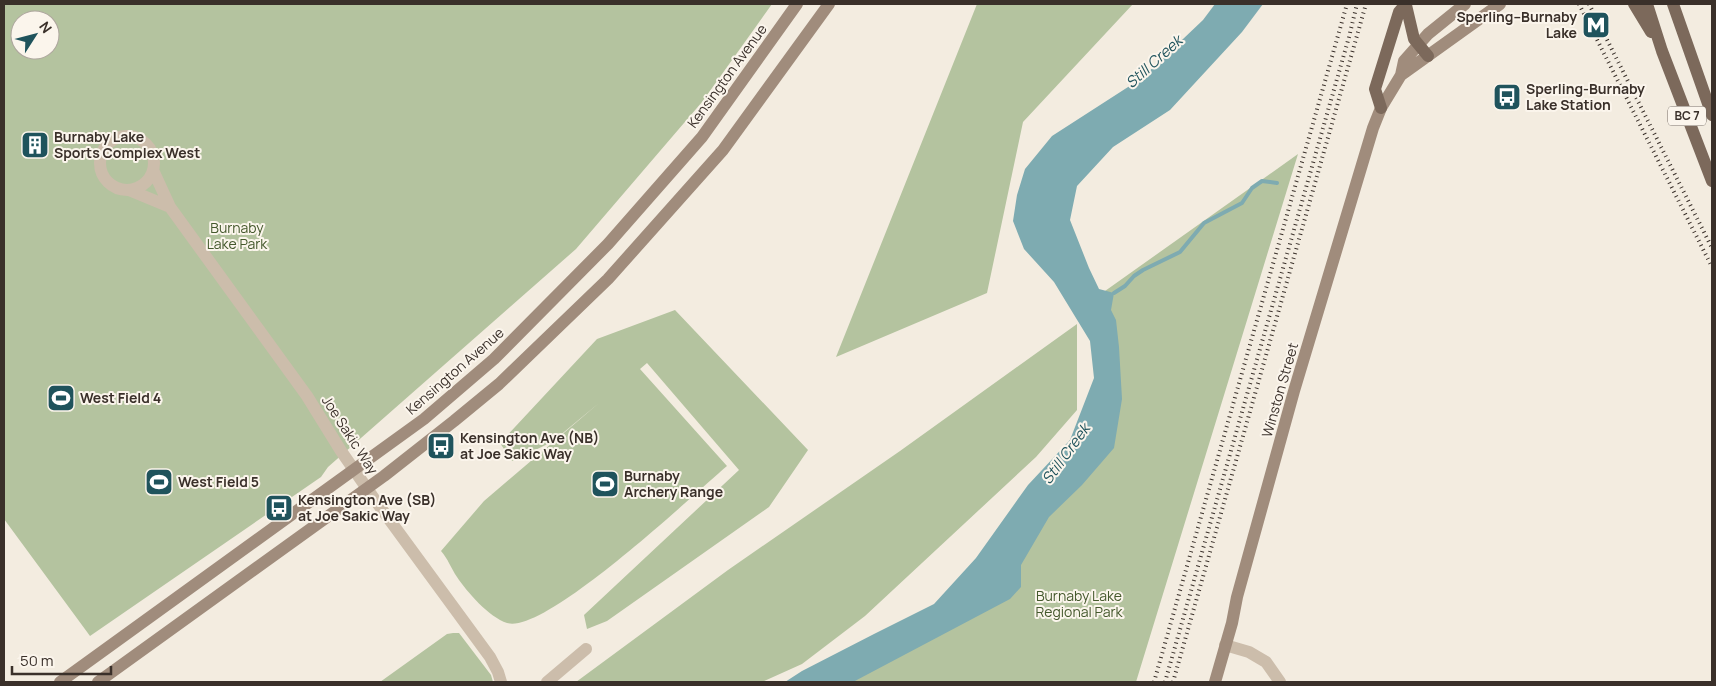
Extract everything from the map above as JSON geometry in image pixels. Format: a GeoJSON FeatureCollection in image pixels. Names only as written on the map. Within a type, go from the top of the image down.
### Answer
{"type":"FeatureCollection","features":[{"type":"Feature","properties":{"kind":"main road","name":"Kensington Avenue"},"geometry":{"type":"LineString","coordinates":[[60,682],[424,419],[494,359],[608,244],[702,136],[797,4]]}},
{"type":"Feature","properties":{"kind":"main road"},"geometry":{"type":"LineString","coordinates":[[98,682],[366,488],[454,421],[491,390],[608,279],[722,150],[829,4]]}},
{"type":"Feature","properties":{"kind":"main road"},"geometry":{"type":"LineString","coordinates":[[1406,4],[1414,39],[1428,56]]}},
{"type":"Feature","properties":{"kind":"main road"},"geometry":{"type":"LineString","coordinates":[[1381,108],[1375,89],[1399,12],[1406,4]]}},
{"type":"Feature","properties":{"kind":"main road","name":"Winston Street"},"geometry":{"type":"LineString","coordinates":[[1215,682],[1294,391],[1360,169],[1381,108],[1401,75],[1404,61],[1428,34],[1466,4]]}},
{"type":"Feature","properties":{"kind":"main road"},"geometry":{"type":"LineString","coordinates":[[1401,75],[1500,4]]}},
{"type":"Feature","properties":{"kind":"main road"},"geometry":{"type":"LineString","coordinates":[[1634,4],[1662,51]]}},
{"type":"Feature","properties":{"kind":"main road","name":"BC 7"},"geometry":{"type":"LineString","coordinates":[[1647,4],[1662,51],[1712,181]]}},
{"type":"Feature","properties":{"kind":"main road","name":"BC 7"},"geometry":{"type":"LineString","coordinates":[[1673,4],[1712,114]]}},
{"type":"Feature","properties":{"kind":"street","name":"Joe Sakic Way"},"geometry":{"type":"LineString","coordinates":[[170,207],[108,182],[100,165],[101,156],[111,141],[119,137],[136,137],[150,148],[154,156],[153,170],[170,207],[307,396],[366,488],[490,657],[501,682]]}},
{"type":"Feature","properties":{"kind":"street"},"geometry":{"type":"LineString","coordinates":[[129,190],[144,184],[153,170]]}},
{"type":"Feature","properties":{"kind":"street"},"geometry":{"type":"LineString","coordinates":[[1226,645],[1249,652],[1266,662],[1280,682]]}},
{"type":"Feature","properties":{"kind":"street"},"geometry":{"type":"LineString","coordinates":[[547,682],[586,649]]}},
{"type":"Feature","properties":{"kind":"green space","name":"Burnaby Lake Park"},"geometry":{"type":"Polygon","coordinates":[[[4,4],[772,4],[702,102],[576,249],[328,467],[321,477],[90,636],[4,519],[4,4]]]}},
{"type":"Feature","properties":{"kind":"green space"},"geometry":{"type":"Polygon","coordinates":[[[977,4],[1133,4],[1023,122],[987,293],[836,357],[977,4]]]}},
{"type":"Feature","properties":{"kind":"green space","name":"Burnaby Lake Regional Park"},"geometry":{"type":"Polygon","coordinates":[[[1298,154],[1136,682],[835,682],[989,599],[1111,424],[1105,291],[1298,154]]]}},
{"type":"Feature","properties":{"kind":"green space"},"geometry":{"type":"Polygon","coordinates":[[[675,310],[808,450],[769,507],[607,621],[587,629],[584,615],[739,470],[647,363],[640,369],[727,466],[619,560],[585,586],[553,607],[526,621],[507,623],[500,620],[486,610],[467,590],[441,551],[484,501],[599,403],[552,442],[512,461],[500,443],[597,339],[675,310]]]}},
{"type":"Feature","properties":{"kind":"green space"},"geometry":{"type":"Polygon","coordinates":[[[1077,324],[1077,410],[1036,457],[865,616],[802,664],[762,682],[576,682],[728,570],[900,451],[1077,324]]]}},
{"type":"Feature","properties":{"kind":"green space"},"geometry":{"type":"Polygon","coordinates":[[[459,633],[491,675],[493,682],[380,682],[447,634],[459,633]]]}},
{"type":"Feature","properties":{"kind":"water","name":"Still Creek"},"geometry":{"type":"Polygon","coordinates":[[[1215,4],[1263,4],[1242,32],[1170,110],[1113,147],[1077,186],[1070,220],[1099,289],[1114,293],[1111,310],[1116,320],[1122,399],[1114,448],[1082,485],[1049,517],[1021,565],[1021,587],[1010,599],[853,682],[785,682],[802,671],[934,604],[976,558],[1028,485],[1070,440],[1094,378],[1090,341],[1054,282],[1024,249],[1013,221],[1017,195],[1025,169],[1052,136],[1142,78],[1203,20],[1215,4]]]}},
{"type":"Feature","properties":{"kind":"waterway"},"geometry":{"type":"LineString","coordinates":[[1114,293],[1143,270],[1180,252],[1204,223],[1242,203],[1252,188],[1262,181],[1277,183]]}},
{"type":"Feature","properties":{"kind":"railway"},"geometry":{"type":"LineString","coordinates":[[1154,682],[1347,4]]}},
{"type":"Feature","properties":{"kind":"railway"},"geometry":{"type":"LineString","coordinates":[[1165,682],[1357,4]]}},
{"type":"Feature","properties":{"kind":"railway"},"geometry":{"type":"LineString","coordinates":[[1173,682],[1366,4]]}},
{"type":"Feature","properties":{"kind":"railway"},"geometry":{"type":"LineString","coordinates":[[1579,4],[1712,267]]}},
{"type":"Feature","properties":{"kind":"railway"},"geometry":{"type":"LineString","coordinates":[[1589,4],[1712,248]]}},
{"type":"Feature","properties":{"kind":"place","name":"Sperling–Burnaby Lake"},"geometry":{"type":"Point","coordinates":[1596,25]}},
{"type":"Feature","properties":{"kind":"place","name":"Sperling-Burnaby Lake Station"},"geometry":{"type":"Point","coordinates":[1507,97]}},
{"type":"Feature","properties":{"kind":"place","name":"Burnaby Lake Sports Complex West"},"geometry":{"type":"Point","coordinates":[35,145]}},
{"type":"Feature","properties":{"kind":"place","name":"West Field 4"},"geometry":{"type":"Point","coordinates":[61,398]}},
{"type":"Feature","properties":{"kind":"place","name":"Kensington Ave (NB) at Joe Sakic Way"},"geometry":{"type":"Point","coordinates":[441,446]}},
{"type":"Feature","properties":{"kind":"place","name":"West Field 5"},"geometry":{"type":"Point","coordinates":[159,482]}},
{"type":"Feature","properties":{"kind":"place","name":"Burnaby Archery Range"},"geometry":{"type":"Point","coordinates":[605,484]}},
{"type":"Feature","properties":{"kind":"place","name":"Kensington Ave (SB) at Joe Sakic Way"},"geometry":{"type":"Point","coordinates":[279,508]}}]}
